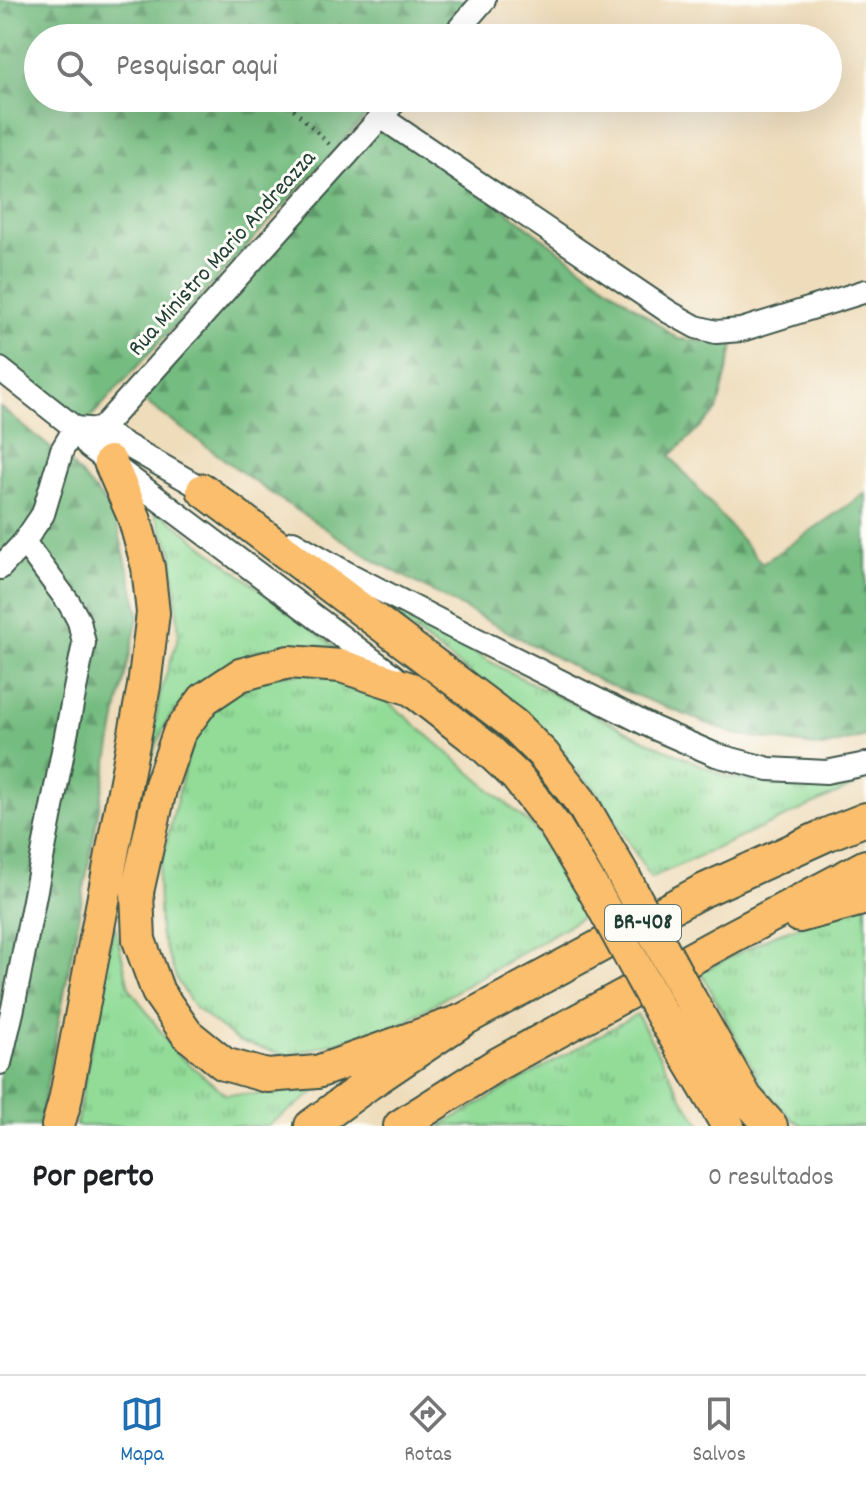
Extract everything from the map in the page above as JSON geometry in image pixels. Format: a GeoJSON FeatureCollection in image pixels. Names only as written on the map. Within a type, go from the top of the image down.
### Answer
{"type":"FeatureCollection","features":[{"type":"Feature","properties":{"kind":"highway"},"geometry":{"type":"LineString","coordinates":[[58,1126],[141,701],[153,613],[148,567],[138,530],[100,446]]}},
{"type":"Feature","properties":{"kind":"highway"},"geometry":{"type":"LineString","coordinates":[[203,490],[513,724],[543,754],[581,802],[746,1098],[771,1126]]}},
{"type":"Feature","properties":{"kind":"highway"},"geometry":{"type":"LineString","coordinates":[[463,1020],[317,1072],[267,1076],[224,1064],[187,1034],[158,992],[139,940],[137,892],[161,785],[179,733],[204,699],[240,675],[289,662],[341,666],[411,689],[484,746],[516,776],[555,826],[728,1126]]}},
{"type":"Feature","properties":{"kind":"highway"},"geometry":{"type":"LineString","coordinates":[[828,834],[866,806]]}},
{"type":"Feature","properties":{"kind":"highway","name":"BR-408"},"geometry":{"type":"LineString","coordinates":[[311,1126],[463,1020],[700,892],[866,819]]}},
{"type":"Feature","properties":{"kind":"highway","name":"BR-408"},"geometry":{"type":"LineString","coordinates":[[400,1126],[496,1065],[866,866]]}},
{"type":"Feature","properties":{"kind":"highway"},"geometry":{"type":"LineString","coordinates":[[731,937],[866,898]]}},
{"type":"Feature","properties":{"kind":"street"},"geometry":{"type":"LineString","coordinates":[[463,24],[484,0]]}},
{"type":"Feature","properties":{"kind":"street","name":"Rua Ministro Mario Andreazza"},"geometry":{"type":"LineString","coordinates":[[100,446],[385,112]]}},
{"type":"Feature","properties":{"kind":"street"},"geometry":{"type":"LineString","coordinates":[[381,117],[669,312],[696,327],[716,332],[741,330],[866,291]]}},
{"type":"Feature","properties":{"kind":"street"},"geometry":{"type":"LineString","coordinates":[[0,369],[411,689]]}},
{"type":"Feature","properties":{"kind":"street"},"geometry":{"type":"LineString","coordinates":[[0,568],[24,542],[43,514],[62,450],[75,428]]}},
{"type":"Feature","properties":{"kind":"street"},"geometry":{"type":"LineString","coordinates":[[100,446],[203,490],[358,579],[654,728],[716,755],[769,769],[826,772],[866,764]]}},
{"type":"Feature","properties":{"kind":"street"},"geometry":{"type":"LineString","coordinates":[[0,1063],[84,643],[79,621],[69,603],[24,542]]}},
{"type":"Feature","properties":{"kind":"path"},"geometry":{"type":"LineString","coordinates":[[296,112],[344,159]]}},
{"type":"Feature","properties":{"kind":"green space"},"geometry":{"type":"Polygon","coordinates":[[[0,0],[471,0],[450,24],[24,24],[24,112],[369,112],[82,427],[0,363],[0,0]]]}},
{"type":"Feature","properties":{"kind":"green space"},"geometry":{"type":"Polygon","coordinates":[[[381,117],[678,339],[734,344],[717,411],[670,456],[762,564],[866,493],[866,736],[822,747],[734,734],[602,682],[375,561],[269,492],[140,398],[381,117]]]}},
{"type":"Feature","properties":{"kind":"green space"},"geometry":{"type":"Polygon","coordinates":[[[0,407],[74,467],[114,513],[139,613],[118,708],[39,1126],[0,1126],[0,407]]]}},
{"type":"Feature","properties":{"kind":"green space"},"geometry":{"type":"Polygon","coordinates":[[[150,505],[339,650],[300,643],[255,651],[217,673],[191,694],[168,719],[148,765],[160,694],[179,635],[172,551],[150,505]]]}},
{"type":"Feature","properties":{"kind":"green space"},"geometry":{"type":"Polygon","coordinates":[[[361,590],[509,672],[645,740],[728,777],[781,786],[858,784],[651,878],[595,789],[509,704],[361,590]]]}},
{"type":"Feature","properties":{"kind":"green space"},"geometry":{"type":"Polygon","coordinates":[[[309,673],[379,695],[410,720],[531,825],[570,876],[589,913],[400,1024],[289,1056],[238,1041],[195,1008],[177,980],[160,933],[158,876],[187,759],[203,718],[253,677],[309,673]]]}},
{"type":"Feature","properties":{"kind":"green space"},"geometry":{"type":"Polygon","coordinates":[[[866,904],[866,1126],[804,1126],[793,1120],[762,1086],[701,972],[772,936],[866,904]]]}},
{"type":"Feature","properties":{"kind":"green space"},"geometry":{"type":"Polygon","coordinates":[[[114,922],[129,987],[176,1053],[225,1094],[274,1094],[349,1069],[267,1126],[76,1126],[114,922]]]}},
{"type":"Feature","properties":{"kind":"green space"},"geometry":{"type":"Polygon","coordinates":[[[637,1014],[685,1103],[702,1126],[440,1126],[637,1014]]]}}]}
